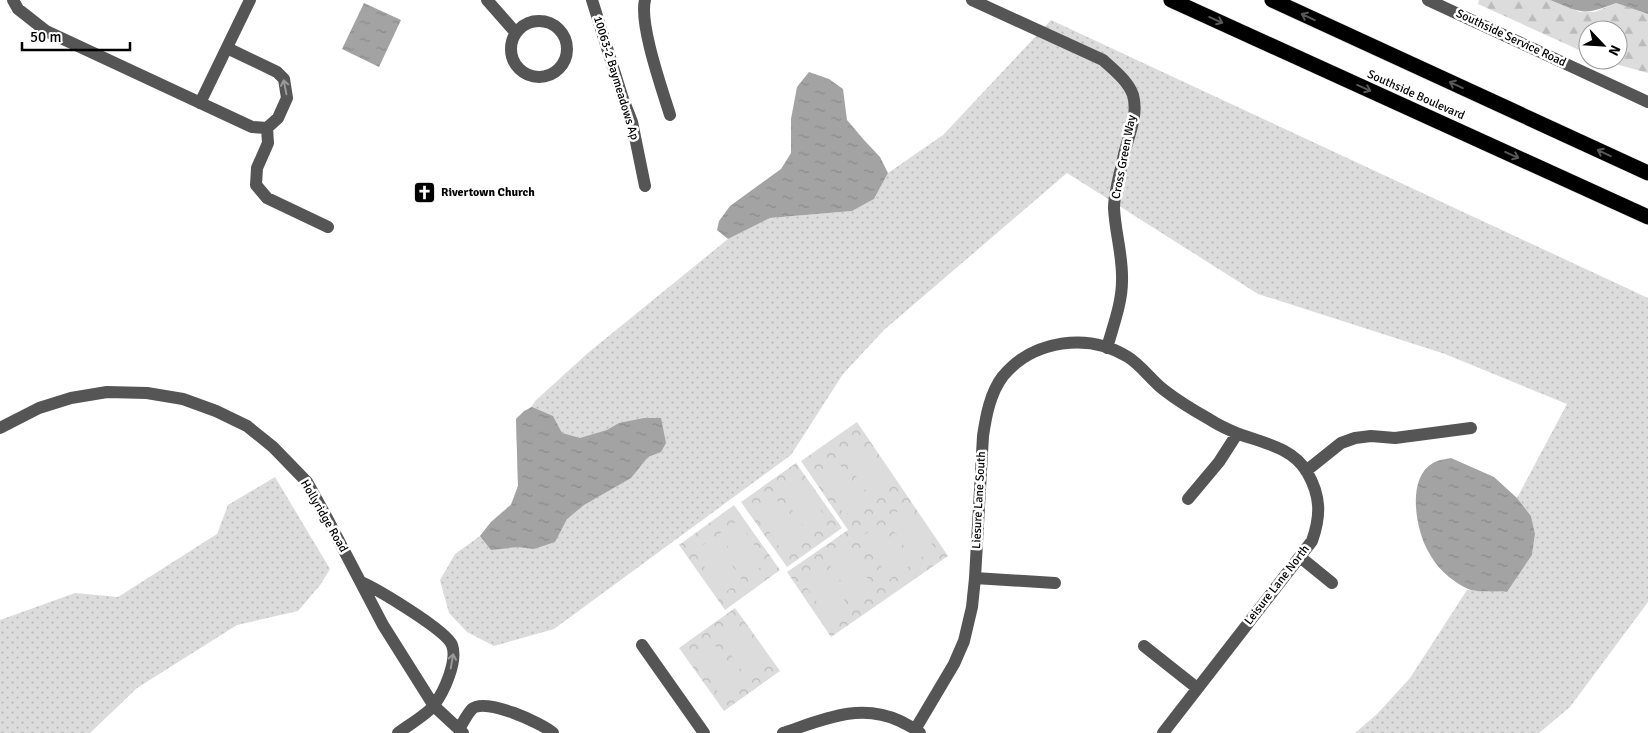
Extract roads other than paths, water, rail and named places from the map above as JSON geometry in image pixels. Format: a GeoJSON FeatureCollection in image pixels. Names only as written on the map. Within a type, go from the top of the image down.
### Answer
{"type":"FeatureCollection","features":[{"type":"Feature","properties":{"kind":"highway","name":"Southside Boulevard"},"geometry":{"type":"LineString","coordinates":[[1172,0],[1648,217]]}},
{"type":"Feature","properties":{"kind":"highway","name":"Southside Boulevard"},"geometry":{"type":"LineString","coordinates":[[1272,0],[1648,173]]}},
{"type":"Feature","properties":{"kind":"street"},"geometry":{"type":"LineString","coordinates":[[13,0],[18,9],[46,31],[252,128],[267,128],[278,118],[287,98],[284,79],[277,72],[227,48]]}},
{"type":"Feature","properties":{"kind":"street"},"geometry":{"type":"LineString","coordinates":[[200,103],[250,0]]}},
{"type":"Feature","properties":{"kind":"street"},"geometry":{"type":"LineString","coordinates":[[487,0],[516,34]]}},
{"type":"Feature","properties":{"kind":"street","name":"10063-2 Baymeadows Ap"},"geometry":{"type":"LineString","coordinates":[[592,0],[632,122],[645,186]]}},
{"type":"Feature","properties":{"kind":"street"},"geometry":{"type":"LineString","coordinates":[[645,0],[644,7],[649,41],[670,115]]}},
{"type":"Feature","properties":{"kind":"street","name":"Cross Green Way"},"geometry":{"type":"LineString","coordinates":[[972,0],[1103,60],[1119,73],[1132,94],[1134,114],[1132,128],[1125,149],[1114,207],[1122,263],[1122,282],[1120,299],[1107,348]]}},
{"type":"Feature","properties":{"kind":"street","name":"Southside Service Road"},"geometry":{"type":"LineString","coordinates":[[1430,0],[1648,102]]}},
{"type":"Feature","properties":{"kind":"street"},"geometry":{"type":"LineString","coordinates":[[534,22],[544,22],[554,26],[562,34],[566,44],[566,55],[562,65],[554,73],[544,77],[532,77],[522,73],[515,65],[511,54],[511,44],[516,34],[523,26],[534,22]]}},
{"type":"Feature","properties":{"kind":"street"},"geometry":{"type":"LineString","coordinates":[[267,128],[268,143],[257,168],[256,185],[267,198],[328,227]]}},
{"type":"Feature","properties":{"kind":"street","name":"Liesure Lane South"},"geometry":{"type":"LineString","coordinates":[[918,731],[954,664],[964,641],[972,608],[983,436],[986,415],[993,394],[1003,376],[1024,358],[1041,348],[1060,343],[1082,342],[1107,348]]}},
{"type":"Feature","properties":{"kind":"street","name":"Leisure Lane North"},"geometry":{"type":"LineString","coordinates":[[1107,348],[1127,356],[1163,389],[1190,408],[1237,434],[1290,453],[1306,471],[1320,509],[1312,541],[1163,733]]}},
{"type":"Feature","properties":{"kind":"street","name":"Hollyridge Road"},"geometry":{"type":"LineString","coordinates":[[0,428],[43,407],[71,398],[107,392],[147,393],[184,399],[216,411],[247,426],[273,447],[307,482],[383,626],[434,706],[461,731]]}},
{"type":"Feature","properties":{"kind":"street"},"geometry":{"type":"LineString","coordinates":[[1306,471],[1340,443],[1355,438],[1371,436],[1396,438],[1471,428]]}},
{"type":"Feature","properties":{"kind":"street"},"geometry":{"type":"LineString","coordinates":[[1188,499],[1219,462],[1237,434]]}},
{"type":"Feature","properties":{"kind":"street"},"geometry":{"type":"LineString","coordinates":[[1300,557],[1332,583]]}},
{"type":"Feature","properties":{"kind":"street"},"geometry":{"type":"LineString","coordinates":[[975,578],[1055,583]]}},
{"type":"Feature","properties":{"kind":"street"},"geometry":{"type":"LineString","coordinates":[[361,582],[379,590],[401,604],[451,643],[454,656],[453,665],[434,706],[398,733]]}},
{"type":"Feature","properties":{"kind":"street"},"geometry":{"type":"LineString","coordinates":[[642,644],[704,733]]}},
{"type":"Feature","properties":{"kind":"street"},"geometry":{"type":"LineString","coordinates":[[1144,646],[1197,688]]}},
{"type":"Feature","properties":{"kind":"street"},"geometry":{"type":"LineString","coordinates":[[461,731],[472,709],[478,706],[487,706],[502,709],[538,723],[553,733]]}},
{"type":"Feature","properties":{"kind":"street"},"geometry":{"type":"LineString","coordinates":[[783,733],[842,714],[867,712],[887,715],[918,731]]}},
{"type":"Feature","properties":{"kind":"water"},"geometry":{"type":"Polygon","coordinates":[[[1550,0],[1648,0],[1648,14],[1616,3],[1596,10],[1583,11],[1569,8],[1550,0]]]}},
{"type":"Feature","properties":{"kind":"water"},"geometry":{"type":"Polygon","coordinates":[[[364,3],[401,20],[379,67],[342,49],[364,3]]]}},
{"type":"Feature","properties":{"kind":"water"},"geometry":{"type":"Polygon","coordinates":[[[809,72],[829,79],[843,89],[847,120],[880,157],[888,173],[874,199],[852,211],[770,218],[728,239],[717,230],[719,221],[730,206],[781,169],[791,153],[791,119],[797,87],[809,72]]]}},
{"type":"Feature","properties":{"kind":"water"},"geometry":{"type":"Polygon","coordinates":[[[532,407],[553,416],[562,433],[580,438],[607,430],[619,423],[644,418],[661,418],[666,443],[661,452],[648,457],[631,478],[584,505],[567,519],[555,542],[534,549],[518,547],[491,550],[480,536],[491,522],[511,505],[518,486],[516,419],[524,411],[532,407]]]}},
{"type":"Feature","properties":{"kind":"water"},"geometry":{"type":"Polygon","coordinates":[[[1451,458],[1494,477],[1517,498],[1531,516],[1535,534],[1532,555],[1507,592],[1474,591],[1460,585],[1439,568],[1424,542],[1417,518],[1416,492],[1419,480],[1425,470],[1433,463],[1451,458]]]}},
{"type":"Feature","properties":{"kind":"place","name":"Rivertown Church"},"geometry":{"type":"Point","coordinates":[425,192]}}]}
